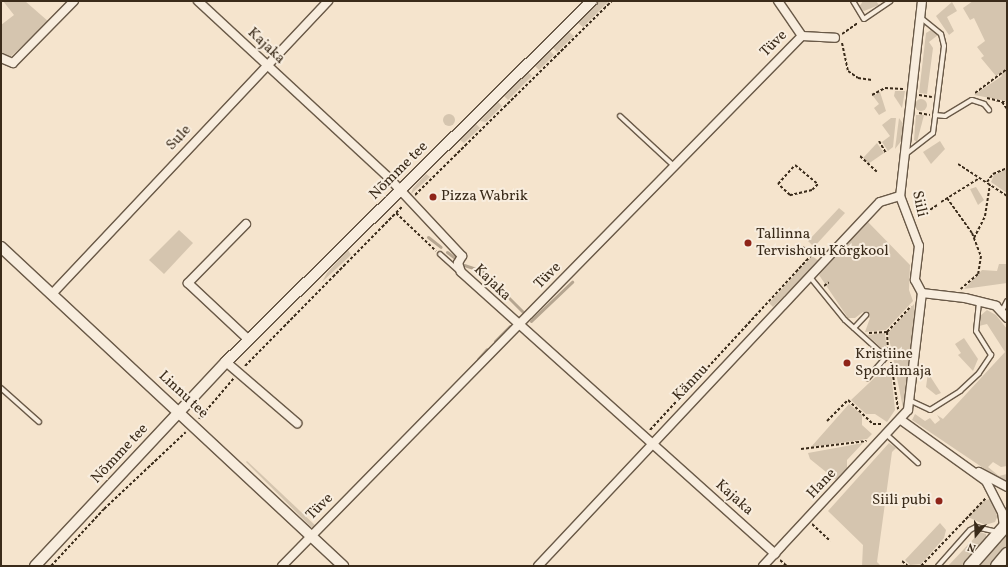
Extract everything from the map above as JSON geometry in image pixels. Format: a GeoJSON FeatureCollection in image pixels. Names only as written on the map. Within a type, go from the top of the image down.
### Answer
{"type":"FeatureCollection","features":[{"type":"Feature","properties":{"kind":"main road"},"geometry":{"type":"LineString","coordinates":[[970,566],[1004,528]]}},
{"type":"Feature","properties":{"kind":"main road"},"geometry":{"type":"LineString","coordinates":[[997,566],[1007,554]]}},
{"type":"Feature","properties":{"kind":"street"},"geometry":{"type":"LineString","coordinates":[[1,58],[13,63],[17,60],[74,1]]}},
{"type":"Feature","properties":{"kind":"street","name":"Kajaka"},"geometry":{"type":"LineString","coordinates":[[198,1],[400,191],[462,256],[458,263],[461,272],[517,326],[777,556]]}},
{"type":"Feature","properties":{"kind":"street","name":"Sule"},"geometry":{"type":"LineString","coordinates":[[52,294],[328,1]]}},
{"type":"Feature","properties":{"kind":"street","name":"Tüve"},"geometry":{"type":"LineString","coordinates":[[282,566],[802,36],[778,1]]}},
{"type":"Feature","properties":{"kind":"street","name":"Siili"},"geometry":{"type":"LineString","coordinates":[[922,1],[909,92],[910,112],[900,196],[919,246],[915,280],[922,293]]}},
{"type":"Feature","properties":{"kind":"street","name":"Nõmme tee"},"geometry":{"type":"LineString","coordinates":[[35,566],[180,413],[226,362],[400,191],[588,2]]}},
{"type":"Feature","properties":{"kind":"street"},"geometry":{"type":"LineString","coordinates":[[802,36],[835,38]]}},
{"type":"Feature","properties":{"kind":"street","name":"Kännu"},"geometry":{"type":"LineString","coordinates":[[538,566],[880,202],[900,196]]}},
{"type":"Feature","properties":{"kind":"street"},"geometry":{"type":"LineString","coordinates":[[246,224],[188,283],[249,340]]}},
{"type":"Feature","properties":{"kind":"street","name":"Linnu tee"},"geometry":{"type":"LineString","coordinates":[[2,251],[52,294],[343,566]]}},
{"type":"Feature","properties":{"kind":"street"},"geometry":{"type":"LineString","coordinates":[[911,401],[922,293],[979,302],[1005,314]]}},
{"type":"Feature","properties":{"kind":"street"},"geometry":{"type":"LineString","coordinates":[[226,362],[297,423]]}},
{"type":"Feature","properties":{"kind":"street","name":"Hane"},"geometry":{"type":"LineString","coordinates":[[763,566],[777,556],[887,435],[911,401]]}},
{"type":"Feature","properties":{"kind":"street"},"geometry":{"type":"LineString","coordinates":[[897,420],[973,469],[1007,487]]}},
{"type":"Feature","properties":{"kind":"street"},"geometry":{"type":"LineString","coordinates":[[973,469],[990,486],[1002,512],[1004,528]]}},
{"type":"Feature","properties":{"kind":"lane"},"geometry":{"type":"LineString","coordinates":[[853,1],[864,19],[891,1]]}},
{"type":"Feature","properties":{"kind":"lane"},"geometry":{"type":"LineString","coordinates":[[905,154],[933,133],[944,46],[941,34],[920,17]]}},
{"type":"Feature","properties":{"kind":"lane"},"geometry":{"type":"LineString","coordinates":[[935,115],[945,116],[972,100],[984,104],[989,110]]}},
{"type":"Feature","properties":{"kind":"lane"},"geometry":{"type":"LineString","coordinates":[[620,116],[674,166]]}},
{"type":"Feature","properties":{"kind":"lane"},"geometry":{"type":"LineString","coordinates":[[440,254],[461,272]]}},
{"type":"Feature","properties":{"kind":"lane"},"geometry":{"type":"LineString","coordinates":[[810,277],[854,328],[887,357],[868,378]]}},
{"type":"Feature","properties":{"kind":"lane"},"geometry":{"type":"LineString","coordinates":[[1005,314],[1007,301]]}},
{"type":"Feature","properties":{"kind":"lane"},"geometry":{"type":"LineString","coordinates":[[911,401],[930,410],[960,391],[979,373],[991,355],[976,331],[979,302]]}},
{"type":"Feature","properties":{"kind":"lane"},"geometry":{"type":"LineString","coordinates":[[854,328],[866,315]]}},
{"type":"Feature","properties":{"kind":"lane"},"geometry":{"type":"LineString","coordinates":[[1,388],[39,422]]}},
{"type":"Feature","properties":{"kind":"lane"},"geometry":{"type":"LineString","coordinates":[[887,435],[918,462]]}},
{"type":"Feature","properties":{"kind":"lane"},"geometry":{"type":"LineString","coordinates":[[938,566],[970,530],[976,527],[1004,528]]}},
{"type":"Feature","properties":{"kind":"path"},"geometry":{"type":"LineString","coordinates":[[412,198],[612,1]]}},
{"type":"Feature","properties":{"kind":"path"},"geometry":{"type":"LineString","coordinates":[[864,19],[835,38],[844,46],[848,71],[858,78],[872,80]]}},
{"type":"Feature","properties":{"kind":"path"},"geometry":{"type":"LineString","coordinates":[[973,97],[1007,69]]}},
{"type":"Feature","properties":{"kind":"path"},"geometry":{"type":"LineString","coordinates":[[872,95],[885,88],[937,97]]}},
{"type":"Feature","properties":{"kind":"path"},"geometry":{"type":"LineString","coordinates":[[982,98],[1007,103]]}},
{"type":"Feature","properties":{"kind":"path"},"geometry":{"type":"LineString","coordinates":[[1002,101],[1007,109]]}},
{"type":"Feature","properties":{"kind":"path"},"geometry":{"type":"LineString","coordinates":[[910,112],[935,115]]}},
{"type":"Feature","properties":{"kind":"path"},"geometry":{"type":"LineString","coordinates":[[878,141],[886,153]]}},
{"type":"Feature","properties":{"kind":"path"},"geometry":{"type":"LineString","coordinates":[[860,156],[877,172]]}},
{"type":"Feature","properties":{"kind":"path"},"geometry":{"type":"LineString","coordinates":[[958,164],[978,179],[987,182],[1007,196]]}},
{"type":"Feature","properties":{"kind":"path"},"geometry":{"type":"LineString","coordinates":[[795,165],[818,184],[812,190],[790,194],[778,184],[795,165]]}},
{"type":"Feature","properties":{"kind":"path"},"geometry":{"type":"LineString","coordinates":[[987,182],[993,174],[1007,168]]}},
{"type":"Feature","properties":{"kind":"path"},"geometry":{"type":"LineString","coordinates":[[941,202],[978,179]]}},
{"type":"Feature","properties":{"kind":"path"},"geometry":{"type":"LineString","coordinates":[[974,238],[985,216],[990,184]]}},
{"type":"Feature","properties":{"kind":"path"},"geometry":{"type":"LineString","coordinates":[[947,198],[974,238],[981,258],[978,274],[960,292]]}},
{"type":"Feature","properties":{"kind":"path"},"geometry":{"type":"LineString","coordinates":[[200,418],[239,373],[396,212],[405,205]]}},
{"type":"Feature","properties":{"kind":"path"},"geometry":{"type":"LineString","coordinates":[[918,218],[937,205]]}},
{"type":"Feature","properties":{"kind":"path"},"geometry":{"type":"LineString","coordinates":[[396,212],[402,223],[440,254]]}},
{"type":"Feature","properties":{"kind":"path"},"geometry":{"type":"LineString","coordinates":[[803,247],[811,254]]}},
{"type":"Feature","properties":{"kind":"path"},"geometry":{"type":"LineString","coordinates":[[643,438],[811,254],[814,252],[824,262]]}},
{"type":"Feature","properties":{"kind":"path"},"geometry":{"type":"LineString","coordinates":[[863,336],[887,332],[916,300]]}},
{"type":"Feature","properties":{"kind":"path"},"geometry":{"type":"LineString","coordinates":[[827,421],[848,400],[873,424],[897,420],[899,412],[887,357],[887,332]]}},
{"type":"Feature","properties":{"kind":"path"},"geometry":{"type":"LineString","coordinates":[[199,407],[205,411]]}},
{"type":"Feature","properties":{"kind":"path"},"geometry":{"type":"LineString","coordinates":[[174,433],[177,436]]}},
{"type":"Feature","properties":{"kind":"path"},"geometry":{"type":"LineString","coordinates":[[51,566],[177,436],[184,433]]}},
{"type":"Feature","properties":{"kind":"path"},"geometry":{"type":"LineString","coordinates":[[801,449],[865,441],[878,445]]}},
{"type":"Feature","properties":{"kind":"path"},"geometry":{"type":"LineString","coordinates":[[921,566],[979,502],[989,497]]}},
{"type":"Feature","properties":{"kind":"path"},"geometry":{"type":"LineString","coordinates":[[811,524],[830,541]]}},
{"type":"Feature","properties":{"kind":"path"},"geometry":{"type":"LineString","coordinates":[[777,556],[787,566]]}},
{"type":"Feature","properties":{"kind":"path"},"geometry":{"type":"LineString","coordinates":[[902,561],[908,566]]}},
{"type":"Feature","properties":{"kind":"shaded area"},"geometry":{"type":"Polygon","coordinates":[[[3,1],[25,1],[49,22],[10,57],[1,54],[1,25],[14,15],[3,1]]]}},
{"type":"Feature","properties":{"kind":"shaded area"},"geometry":{"type":"Polygon","coordinates":[[[600,1],[609,1],[583,27],[578,23],[600,1]]]}},
{"type":"Feature","properties":{"kind":"shaded area"},"geometry":{"type":"Polygon","coordinates":[[[863,1],[876,1],[879,5],[864,11],[859,7],[863,1]]]}},
{"type":"Feature","properties":{"kind":"shaded area"},"geometry":{"type":"Polygon","coordinates":[[[973,1],[1007,1],[1007,101],[974,95],[1002,76],[1000,73],[996,76],[981,58],[984,56],[977,47],[985,41],[974,18],[970,20],[963,8],[973,1]]]}},
{"type":"Feature","properties":{"kind":"shaded area"},"geometry":{"type":"Polygon","coordinates":[[[952,2],[957,11],[947,17],[954,31],[949,35],[936,16],[952,2]]]}},
{"type":"Feature","properties":{"kind":"shaded area"},"geometry":{"type":"Polygon","coordinates":[[[931,30],[938,35],[929,42],[933,48],[927,94],[919,93],[926,33],[931,30]]]}},
{"type":"Feature","properties":{"kind":"shaded area"},"geometry":{"type":"Polygon","coordinates":[[[569,32],[574,36],[557,52],[553,48],[569,32]]]}},
{"type":"Feature","properties":{"kind":"shaded area"},"geometry":{"type":"Polygon","coordinates":[[[550,51],[554,55],[539,70],[535,66],[550,51]]]}},
{"type":"Feature","properties":{"kind":"shaded area"},"geometry":{"type":"Polygon","coordinates":[[[528,72],[532,76],[508,100],[504,96],[528,72]]]}},
{"type":"Feature","properties":{"kind":"shaded area"},"geometry":{"type":"Polygon","coordinates":[[[895,91],[905,91],[902,108],[894,96],[895,91]]]}},
{"type":"Feature","properties":{"kind":"shaded area"},"geometry":{"type":"Polygon","coordinates":[[[880,92],[886,111],[879,115],[874,108],[879,104],[873,96],[880,92]]]}},
{"type":"Feature","properties":{"kind":"shaded area"},"geometry":{"type":"Polygon","coordinates":[[[921,99],[925,101],[927,105],[925,109],[921,111],[917,109],[915,105],[917,101],[921,99]]]}},
{"type":"Feature","properties":{"kind":"shaded area"},"geometry":{"type":"Polygon","coordinates":[[[498,102],[502,106],[486,122],[480,121],[498,102]]]}},
{"type":"Feature","properties":{"kind":"shaded area"},"geometry":{"type":"Polygon","coordinates":[[[447,114],[451,114],[455,120],[451,126],[447,126],[443,122],[443,118],[447,114]]]}},
{"type":"Feature","properties":{"kind":"shaded area"},"geometry":{"type":"Polygon","coordinates":[[[916,115],[924,115],[917,142],[914,140],[916,115]]]}},
{"type":"Feature","properties":{"kind":"shaded area"},"geometry":{"type":"Polygon","coordinates":[[[891,118],[896,118],[893,147],[888,151],[882,142],[890,136],[882,125],[891,118]]]}},
{"type":"Feature","properties":{"kind":"shaded area"},"geometry":{"type":"Polygon","coordinates":[[[899,118],[904,125],[902,140],[895,149],[899,118]]]}},
{"type":"Feature","properties":{"kind":"shaded area"},"geometry":{"type":"Polygon","coordinates":[[[476,124],[480,128],[464,143],[460,140],[476,124]]]}},
{"type":"Feature","properties":{"kind":"shaded area"},"geometry":{"type":"Polygon","coordinates":[[[940,141],[945,149],[931,164],[923,152],[940,141]]]}},
{"type":"Feature","properties":{"kind":"shaded area"},"geometry":{"type":"Polygon","coordinates":[[[877,143],[884,153],[868,164],[863,158],[877,143]]]}},
{"type":"Feature","properties":{"kind":"shaded area"},"geometry":{"type":"Polygon","coordinates":[[[1007,169],[1007,193],[991,182],[994,175],[1007,169]]]}},
{"type":"Feature","properties":{"kind":"shaded area"},"geometry":{"type":"Polygon","coordinates":[[[426,174],[430,177],[411,194],[413,188],[426,174]]]}},
{"type":"Feature","properties":{"kind":"shaded area"},"geometry":{"type":"Polygon","coordinates":[[[976,187],[984,200],[978,205],[970,189],[976,187]]]}},
{"type":"Feature","properties":{"kind":"shaded area"},"geometry":{"type":"Polygon","coordinates":[[[839,208],[845,213],[814,247],[808,241],[839,208]]]}},
{"type":"Feature","properties":{"kind":"shaded area"},"geometry":{"type":"Polygon","coordinates":[[[867,221],[910,265],[909,290],[913,301],[886,330],[865,332],[870,318],[863,312],[855,318],[848,318],[819,275],[867,221]]]}},
{"type":"Feature","properties":{"kind":"shaded area"},"geometry":{"type":"Polygon","coordinates":[[[179,230],[193,243],[164,274],[149,260],[179,230]]]}},
{"type":"Feature","properties":{"kind":"shaded area"},"geometry":{"type":"Polygon","coordinates":[[[348,250],[351,255],[322,282],[327,273],[348,250]]]}},
{"type":"Feature","properties":{"kind":"shaded area"},"geometry":{"type":"Polygon","coordinates":[[[812,256],[819,261],[773,307],[769,303],[812,256]]]}},
{"type":"Feature","properties":{"kind":"shaded area"},"geometry":{"type":"Polygon","coordinates":[[[999,264],[1007,264],[1007,283],[964,289],[982,270],[997,271],[999,264]]]}},
{"type":"Feature","properties":{"kind":"shaded area"},"geometry":{"type":"Polygon","coordinates":[[[914,304],[916,316],[903,408],[888,333],[914,304]]]}},
{"type":"Feature","properties":{"kind":"shaded area"},"geometry":{"type":"Polygon","coordinates":[[[987,310],[996,315],[1007,329],[1007,466],[1001,467],[993,462],[988,467],[999,476],[1007,474],[1007,484],[912,420],[915,414],[925,421],[930,418],[935,424],[940,420],[937,415],[943,419],[1005,352],[987,324],[979,326],[980,316],[987,310]]]}},
{"type":"Feature","properties":{"kind":"shaded area"},"geometry":{"type":"Polygon","coordinates":[[[885,333],[887,353],[867,335],[885,333]]]}},
{"type":"Feature","properties":{"kind":"shaded area"},"geometry":{"type":"Polygon","coordinates":[[[964,338],[978,359],[973,371],[958,355],[961,353],[955,344],[964,338]]]}},
{"type":"Feature","properties":{"kind":"shaded area"},"geometry":{"type":"Polygon","coordinates":[[[886,367],[891,371],[895,410],[887,422],[875,414],[866,414],[851,400],[886,367]]]}},
{"type":"Feature","properties":{"kind":"shaded area"},"geometry":{"type":"Polygon","coordinates":[[[928,373],[941,393],[936,395],[926,387],[928,373]]]}},
{"type":"Feature","properties":{"kind":"shaded area"},"geometry":{"type":"Polygon","coordinates":[[[849,404],[862,415],[862,425],[872,434],[867,439],[811,447],[849,404]]]}},
{"type":"Feature","properties":{"kind":"shaded area"},"geometry":{"type":"Polygon","coordinates":[[[863,443],[847,460],[847,471],[836,480],[810,459],[808,453],[863,443]]]}},
{"type":"Feature","properties":{"kind":"shaded area"},"geometry":{"type":"Polygon","coordinates":[[[889,443],[896,448],[892,452],[877,562],[881,566],[862,566],[863,545],[828,511],[889,443]]]}},
{"type":"Feature","properties":{"kind":"shaded area"},"geometry":{"type":"Polygon","coordinates":[[[247,461],[317,527],[311,527],[246,462],[247,461]]]}},
{"type":"Feature","properties":{"kind":"shaded area"},"geometry":{"type":"Polygon","coordinates":[[[990,499],[999,513],[995,522],[985,525],[968,517],[981,502],[990,499]]]}},
{"type":"Feature","properties":{"kind":"shaded area"},"geometry":{"type":"Polygon","coordinates":[[[940,523],[946,530],[944,538],[921,564],[910,565],[905,560],[940,523]]]}},
{"type":"Feature","properties":{"kind":"shaded area"},"geometry":{"type":"Polygon","coordinates":[[[980,532],[986,534],[986,539],[963,566],[948,566],[980,532]]]}},
{"type":"Feature","properties":{"kind":"shaded area"},"geometry":{"type":"Polygon","coordinates":[[[1007,535],[1007,546],[989,566],[979,566],[1007,535]]]}},
{"type":"Feature","properties":{"kind":"waterway"},"geometry":{"type":"LineString","coordinates":[[428,237],[441,247]]}},
{"type":"Feature","properties":{"kind":"waterway"},"geometry":{"type":"LineString","coordinates":[[447,252],[455,258]]}},
{"type":"Feature","properties":{"kind":"waterway"},"geometry":{"type":"LineString","coordinates":[[464,265],[482,271],[523,312]]}},
{"type":"Feature","properties":{"kind":"waterway"},"geometry":{"type":"LineString","coordinates":[[531,321],[572,282]]}},
{"type":"Feature","properties":{"kind":"waterway"},"geometry":{"type":"LineString","coordinates":[[495,341],[510,326]]}},
{"type":"Feature","properties":{"kind":"waterway"},"geometry":{"type":"LineString","coordinates":[[478,359],[487,349]]}},
{"type":"Feature","properties":{"kind":"place","name":"Pizza Wabrik"},"geometry":{"type":"Point","coordinates":[433,197]}},
{"type":"Feature","properties":{"kind":"place","name":"Tallinna Tervishoiu Kõrgkool"},"geometry":{"type":"Point","coordinates":[748,243]}},
{"type":"Feature","properties":{"kind":"place","name":"Kristiine Spordimaja"},"geometry":{"type":"Point","coordinates":[847,363]}},
{"type":"Feature","properties":{"kind":"place","name":"Siili pubi"},"geometry":{"type":"Point","coordinates":[939,501]}}]}
